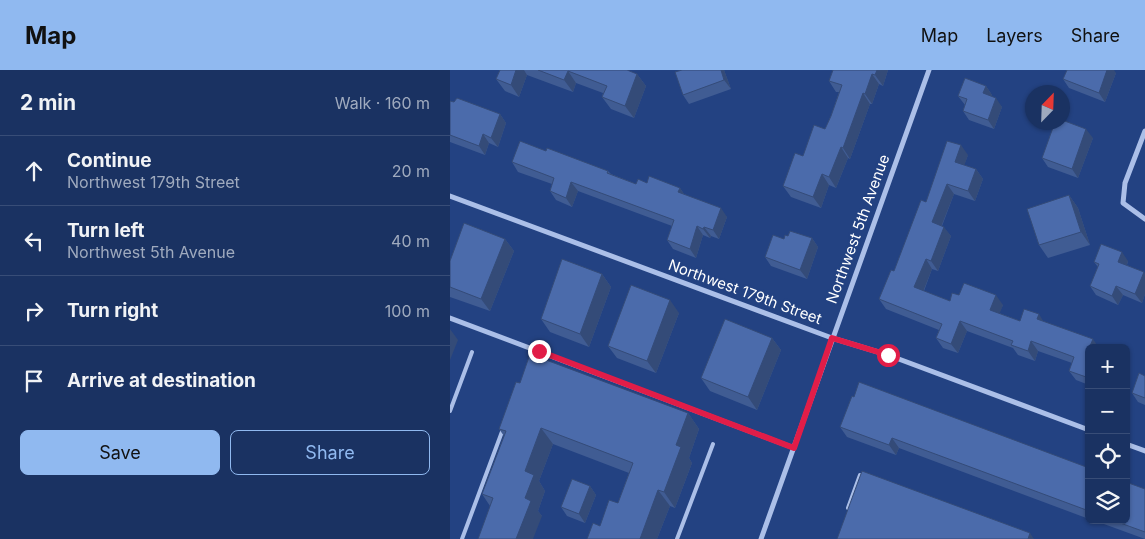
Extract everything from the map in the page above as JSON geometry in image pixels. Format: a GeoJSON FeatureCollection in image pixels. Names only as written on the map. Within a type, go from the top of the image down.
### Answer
{"type":"FeatureCollection","features":[{"type":"Feature","properties":{"kind":"street","name":"Northwest 5th Avenue"},"geometry":{"type":"LineString","coordinates":[[761,539],[929,70]]}},
{"type":"Feature","properties":{"kind":"street"},"geometry":{"type":"LineString","coordinates":[[1145,131],[1125,183],[1123,203],[1145,219]]}},
{"type":"Feature","properties":{"kind":"street","name":"Northwest 179th Street"},"geometry":{"type":"LineString","coordinates":[[450,196],[832,338],[888,355],[1085,429]]}},
{"type":"Feature","properties":{"kind":"street"},"geometry":{"type":"LineString","coordinates":[[450,318],[794,448]]}},
{"type":"Feature","properties":{"kind":"street"},"geometry":{"type":"LineString","coordinates":[[1130,445],[1145,451]]}},
{"type":"Feature","properties":{"kind":"lane"},"geometry":{"type":"LineString","coordinates":[[450,411],[472,352]]}},
{"type":"Feature","properties":{"kind":"lane"},"geometry":{"type":"LineString","coordinates":[[462,539],[504,428]]}},
{"type":"Feature","properties":{"kind":"lane"},"geometry":{"type":"LineString","coordinates":[[677,539],[713,444]]}},
{"type":"Feature","properties":{"kind":"lane"},"geometry":{"type":"LineString","coordinates":[[847,512],[860,475],[869,478]]}},
{"type":"Feature","properties":{"kind":"building"},"geometry":{"type":"Polygon","coordinates":[[[500,70],[516,70],[511,85],[496,79],[500,70]]]}},
{"type":"Feature","properties":{"kind":"building"},"geometry":{"type":"Polygon","coordinates":[[[538,70],[627,70],[637,74],[625,106],[602,97],[607,86],[568,71],[564,80],[538,70]]]}},
{"type":"Feature","properties":{"kind":"building"},"geometry":{"type":"Polygon","coordinates":[[[682,70],[721,70],[724,80],[683,95],[675,72],[682,70]]]}},
{"type":"Feature","properties":{"kind":"building"},"geometry":{"type":"Polygon","coordinates":[[[833,70],[877,70],[875,75],[872,74],[865,94],[863,93],[843,148],[841,147],[829,177],[822,174],[813,197],[783,186],[795,153],[803,156],[814,125],[825,129],[831,116],[842,85],[829,81],[833,70]]]}},
{"type":"Feature","properties":{"kind":"building"},"geometry":{"type":"Polygon","coordinates":[[[1067,70],[1107,70],[1099,93],[1063,79],[1067,70]]]}},
{"type":"Feature","properties":{"kind":"building"},"geometry":{"type":"Polygon","coordinates":[[[965,78],[986,86],[983,93],[996,98],[988,120],[963,111],[967,99],[958,96],[965,78]]]}},
{"type":"Feature","properties":{"kind":"building"},"geometry":{"type":"Polygon","coordinates":[[[457,98],[500,114],[491,138],[483,134],[479,146],[450,135],[450,101],[454,102],[457,98]]]}},
{"type":"Feature","properties":{"kind":"building"},"geometry":{"type":"Polygon","coordinates":[[[1070,123],[1086,129],[1072,169],[1042,158],[1052,130],[1070,130],[1070,123]]]}},
{"type":"Feature","properties":{"kind":"building"},"geometry":{"type":"Polygon","coordinates":[[[520,141],[546,151],[547,148],[608,171],[607,173],[636,184],[638,179],[647,183],[649,176],[680,188],[678,192],[721,208],[713,230],[697,226],[690,249],[667,240],[674,220],[571,182],[566,198],[550,191],[554,178],[512,162],[520,141]]]}},
{"type":"Feature","properties":{"kind":"building"},"geometry":{"type":"Polygon","coordinates":[[[947,141],[961,145],[955,162],[976,169],[968,191],[947,184],[932,222],[944,227],[931,261],[926,259],[914,287],[950,301],[952,293],[959,295],[964,283],[996,295],[990,310],[1020,321],[1024,309],[1039,314],[1037,319],[1093,339],[1091,344],[1085,344],[1085,377],[1069,371],[1074,357],[1031,341],[1028,351],[1011,345],[1013,341],[960,321],[951,344],[936,338],[942,324],[879,299],[891,270],[894,271],[921,200],[926,202],[947,141]]]}},
{"type":"Feature","properties":{"kind":"building"},"geometry":{"type":"Polygon","coordinates":[[[1069,195],[1081,232],[1039,245],[1027,209],[1069,195]]]}},
{"type":"Feature","properties":{"kind":"building"},"geometry":{"type":"Polygon","coordinates":[[[464,223],[505,239],[481,299],[450,287],[450,261],[464,223]]]}},
{"type":"Feature","properties":{"kind":"building"},"geometry":{"type":"Polygon","coordinates":[[[790,231],[812,238],[800,270],[765,257],[773,235],[784,239],[785,235],[788,236],[790,231]]]}},
{"type":"Feature","properties":{"kind":"building"},"geometry":{"type":"Polygon","coordinates":[[[1101,244],[1122,252],[1118,262],[1144,272],[1135,294],[1116,286],[1112,296],[1090,286],[1099,264],[1094,262],[1101,244]]]}},
{"type":"Feature","properties":{"kind":"building"},"geometry":{"type":"Polygon","coordinates":[[[562,259],[602,274],[580,334],[541,319],[562,259]]]}},
{"type":"Feature","properties":{"kind":"building"},"geometry":{"type":"Polygon","coordinates":[[[631,285],[670,300],[647,361],[608,346],[631,285]]]}},
{"type":"Feature","properties":{"kind":"building"},"geometry":{"type":"Polygon","coordinates":[[[725,319],[772,338],[748,397],[701,378],[725,319]]]}},
{"type":"Feature","properties":{"kind":"building"},"geometry":{"type":"Polygon","coordinates":[[[530,354],[688,413],[676,445],[681,447],[664,492],[658,490],[640,539],[587,539],[593,523],[600,526],[609,500],[618,503],[633,463],[541,428],[525,471],[534,475],[525,498],[531,501],[516,539],[478,539],[493,498],[482,494],[506,431],[499,429],[516,382],[520,383],[530,354]]]}},
{"type":"Feature","properties":{"kind":"building"},"geometry":{"type":"Polygon","coordinates":[[[1139,373],[1145,376],[1145,398],[1132,393],[1139,373]]]}},
{"type":"Feature","properties":{"kind":"building"},"geometry":{"type":"Polygon","coordinates":[[[859,382],[1085,467],[1085,510],[892,438],[889,445],[840,427],[852,396],[854,397],[859,382]]]}},
{"type":"Feature","properties":{"kind":"building"},"geometry":{"type":"Polygon","coordinates":[[[862,471],[1030,533],[1028,539],[837,539],[862,471]]]}},
{"type":"Feature","properties":{"kind":"building"},"geometry":{"type":"Polygon","coordinates":[[[572,479],[590,486],[579,514],[561,507],[572,479]]]}},
{"type":"Feature","properties":{"kind":"building"},"geometry":{"type":"Polygon","coordinates":[[[1130,483],[1145,489],[1145,532],[1123,524],[1130,524],[1130,483]]]}},
{"type":"Feature","properties":{"kind":"route"},"geometry":{"type":"LineString","coordinates":[[539,351],[794,448],[832,338],[888,355]]}}]}
